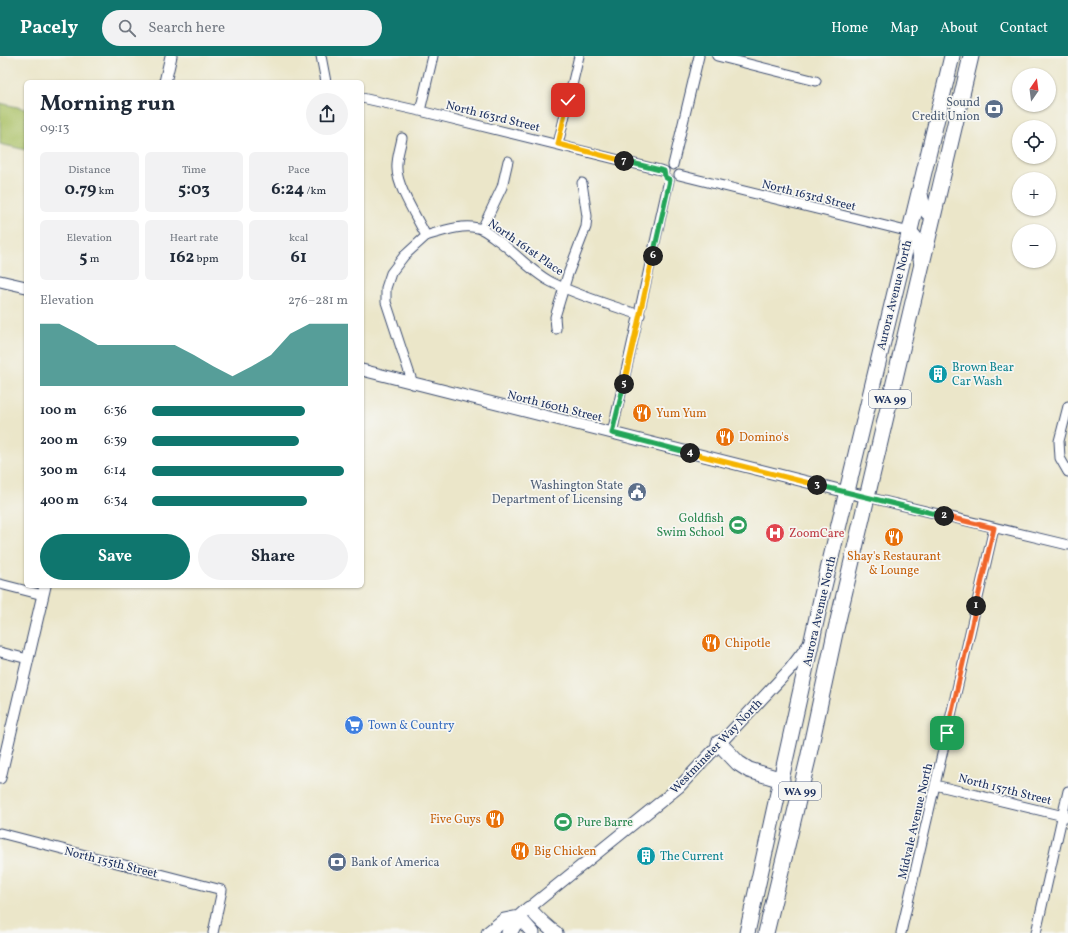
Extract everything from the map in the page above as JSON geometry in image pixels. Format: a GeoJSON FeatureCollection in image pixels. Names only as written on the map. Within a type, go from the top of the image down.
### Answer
{"type":"FeatureCollection","features":[{"type":"Feature","properties":{"kind":"highway","name":"Aurora Avenue North"},"geometry":{"type":"LineString","coordinates":[[748,933],[811,642],[952,56]]}},
{"type":"Feature","properties":{"kind":"highway","name":"Aurora Avenue North"},"geometry":{"type":"LineString","coordinates":[[766,933],[806,766],[835,633],[921,262],[971,56]]}},
{"type":"Feature","properties":{"kind":"highway"},"geometry":{"type":"LineString","coordinates":[[719,743],[738,763],[749,770],[782,780]]}},
{"type":"Feature","properties":{"kind":"main road"},"geometry":{"type":"LineString","coordinates":[[920,191],[924,207],[928,214],[933,217]]}},
{"type":"Feature","properties":{"kind":"main road"},"geometry":{"type":"LineString","coordinates":[[910,232],[917,242],[921,262]]}},
{"type":"Feature","properties":{"kind":"main road"},"geometry":{"type":"LineString","coordinates":[[529,908],[540,921],[556,933]]}},
{"type":"Feature","properties":{"kind":"main road","name":"Westminster Way North"},"geometry":{"type":"LineString","coordinates":[[488,933],[504,920],[519,916],[529,908]]}},
{"type":"Feature","properties":{"kind":"main road"},"geometry":{"type":"LineString","coordinates":[[519,916],[533,933]]}},
{"type":"Feature","properties":{"kind":"main road","name":"Westminster Way North"},"geometry":{"type":"LineString","coordinates":[[508,933],[512,930],[519,916]]}},
{"type":"Feature","properties":{"kind":"street"},"geometry":{"type":"LineString","coordinates":[[165,80],[171,56]]}},
{"type":"Feature","properties":{"kind":"street"},"geometry":{"type":"LineString","coordinates":[[321,56],[326,80]]}},
{"type":"Feature","properties":{"kind":"street"},"geometry":{"type":"LineString","coordinates":[[420,111],[433,56]]}},
{"type":"Feature","properties":{"kind":"street"},"geometry":{"type":"LineString","coordinates":[[558,144],[579,56]]}},
{"type":"Feature","properties":{"kind":"street"},"geometry":{"type":"LineString","coordinates":[[673,165],[699,56]]}},
{"type":"Feature","properties":{"kind":"street"},"geometry":{"type":"LineString","coordinates":[[717,56],[816,81]]}},
{"type":"Feature","properties":{"kind":"street","name":"North 163rd Street"},"geometry":{"type":"LineString","coordinates":[[364,98],[558,144],[664,171]]}},
{"type":"Feature","properties":{"kind":"street"},"geometry":{"type":"LineString","coordinates":[[402,138],[397,160],[397,172],[400,184],[426,236],[404,256],[391,273],[386,288],[386,302],[412,384]]}},
{"type":"Feature","properties":{"kind":"street"},"geometry":{"type":"LineString","coordinates":[[482,229],[502,186],[508,161]]}},
{"type":"Feature","properties":{"kind":"street"},"geometry":{"type":"LineString","coordinates":[[673,165],[678,169],[679,174],[676,179],[670,180],[665,177],[664,171],[667,166],[673,165]]}},
{"type":"Feature","properties":{"kind":"street","name":"North 163rd Street"},"geometry":{"type":"LineString","coordinates":[[679,174],[910,232]]}},
{"type":"Feature","properties":{"kind":"street"},"geometry":{"type":"LineString","coordinates":[[612,433],[670,180]]}},
{"type":"Feature","properties":{"kind":"street"},"geometry":{"type":"LineString","coordinates":[[556,329],[555,317],[568,274],[586,228],[587,216],[582,182]]}},
{"type":"Feature","properties":{"kind":"street","name":"North 161st Place"},"geometry":{"type":"LineString","coordinates":[[426,236],[450,228],[467,227],[482,229],[511,250],[532,270],[550,281],[565,288],[640,315]]}},
{"type":"Feature","properties":{"kind":"street"},"geometry":{"type":"LineString","coordinates":[[0,281],[24,287]]}},
{"type":"Feature","properties":{"kind":"street","name":"North 160th Street"},"geometry":{"type":"LineString","coordinates":[[364,371],[412,384],[867,497],[1068,545]]}},
{"type":"Feature","properties":{"kind":"street"},"geometry":{"type":"LineString","coordinates":[[1068,406],[1059,441],[1060,458],[1068,471]]}},
{"type":"Feature","properties":{"kind":"street","name":"Midvale Avenue North"},"geometry":{"type":"LineString","coordinates":[[901,933],[994,528]]}},
{"type":"Feature","properties":{"kind":"street"},"geometry":{"type":"LineString","coordinates":[[0,584],[24,587]]}},
{"type":"Feature","properties":{"kind":"street"},"geometry":{"type":"LineString","coordinates":[[0,778],[44,590],[29,588]]}},
{"type":"Feature","properties":{"kind":"street","name":"Westminster Way North"},"geometry":{"type":"LineString","coordinates":[[529,908],[583,866],[679,787],[790,669],[811,642]]}},
{"type":"Feature","properties":{"kind":"street"},"geometry":{"type":"LineString","coordinates":[[0,652],[28,659]]}},
{"type":"Feature","properties":{"kind":"street","name":"North 157th Street"},"geometry":{"type":"LineString","coordinates":[[935,785],[1065,817]]}},
{"type":"Feature","properties":{"kind":"street"},"geometry":{"type":"LineString","coordinates":[[1036,933],[1065,817],[1068,791]]}},
{"type":"Feature","properties":{"kind":"street","name":"North 155th Street"},"geometry":{"type":"LineString","coordinates":[[0,833],[222,890],[213,933]]}},
{"type":"Feature","properties":{"kind":"green space"},"geometry":{"type":"Polygon","coordinates":[[[0,103],[24,109],[24,150],[0,144],[0,103]]]}},
{"type":"Feature","properties":{"kind":"place","name":"Sound Credit Union"},"geometry":{"type":"Point","coordinates":[994,109]}},
{"type":"Feature","properties":{"kind":"place","name":"Brown Bear Car Wash"},"geometry":{"type":"Point","coordinates":[938,374]}},
{"type":"Feature","properties":{"kind":"place","name":"Yum Yum"},"geometry":{"type":"Point","coordinates":[642,413]}},
{"type":"Feature","properties":{"kind":"place","name":"Domino's"},"geometry":{"type":"Point","coordinates":[725,437]}},
{"type":"Feature","properties":{"kind":"place","name":"Washington State Department of Licensing"},"geometry":{"type":"Point","coordinates":[637,492]}},
{"type":"Feature","properties":{"kind":"place","name":"Goldfish Swim School"},"geometry":{"type":"Point","coordinates":[738,525]}},
{"type":"Feature","properties":{"kind":"place","name":"ZoomCare"},"geometry":{"type":"Point","coordinates":[775,533]}},
{"type":"Feature","properties":{"kind":"place","name":"Shay's Restaurant & Lounge"},"geometry":{"type":"Point","coordinates":[894,537]}},
{"type":"Feature","properties":{"kind":"place","name":"Chipotle"},"geometry":{"type":"Point","coordinates":[711,643]}},
{"type":"Feature","properties":{"kind":"place","name":"Town & Country"},"geometry":{"type":"Point","coordinates":[354,725]}},
{"type":"Feature","properties":{"kind":"place","name":"Five Guys"},"geometry":{"type":"Point","coordinates":[495,819]}},
{"type":"Feature","properties":{"kind":"place","name":"Pure Barre"},"geometry":{"type":"Point","coordinates":[563,822]}},
{"type":"Feature","properties":{"kind":"place","name":"Big Chicken"},"geometry":{"type":"Point","coordinates":[520,851]}},
{"type":"Feature","properties":{"kind":"place","name":"The Current"},"geometry":{"type":"Point","coordinates":[646,856]}},
{"type":"Feature","properties":{"kind":"place","name":"Bank of America"},"geometry":{"type":"Point","coordinates":[337,862]}},
{"type":"Feature","properties":{"kind":"route"},"geometry":{"type":"LineString","coordinates":[[568,100],[558,144],[664,171],[665,177],[670,180],[612,433],[994,528],[947,733]]}}]}
